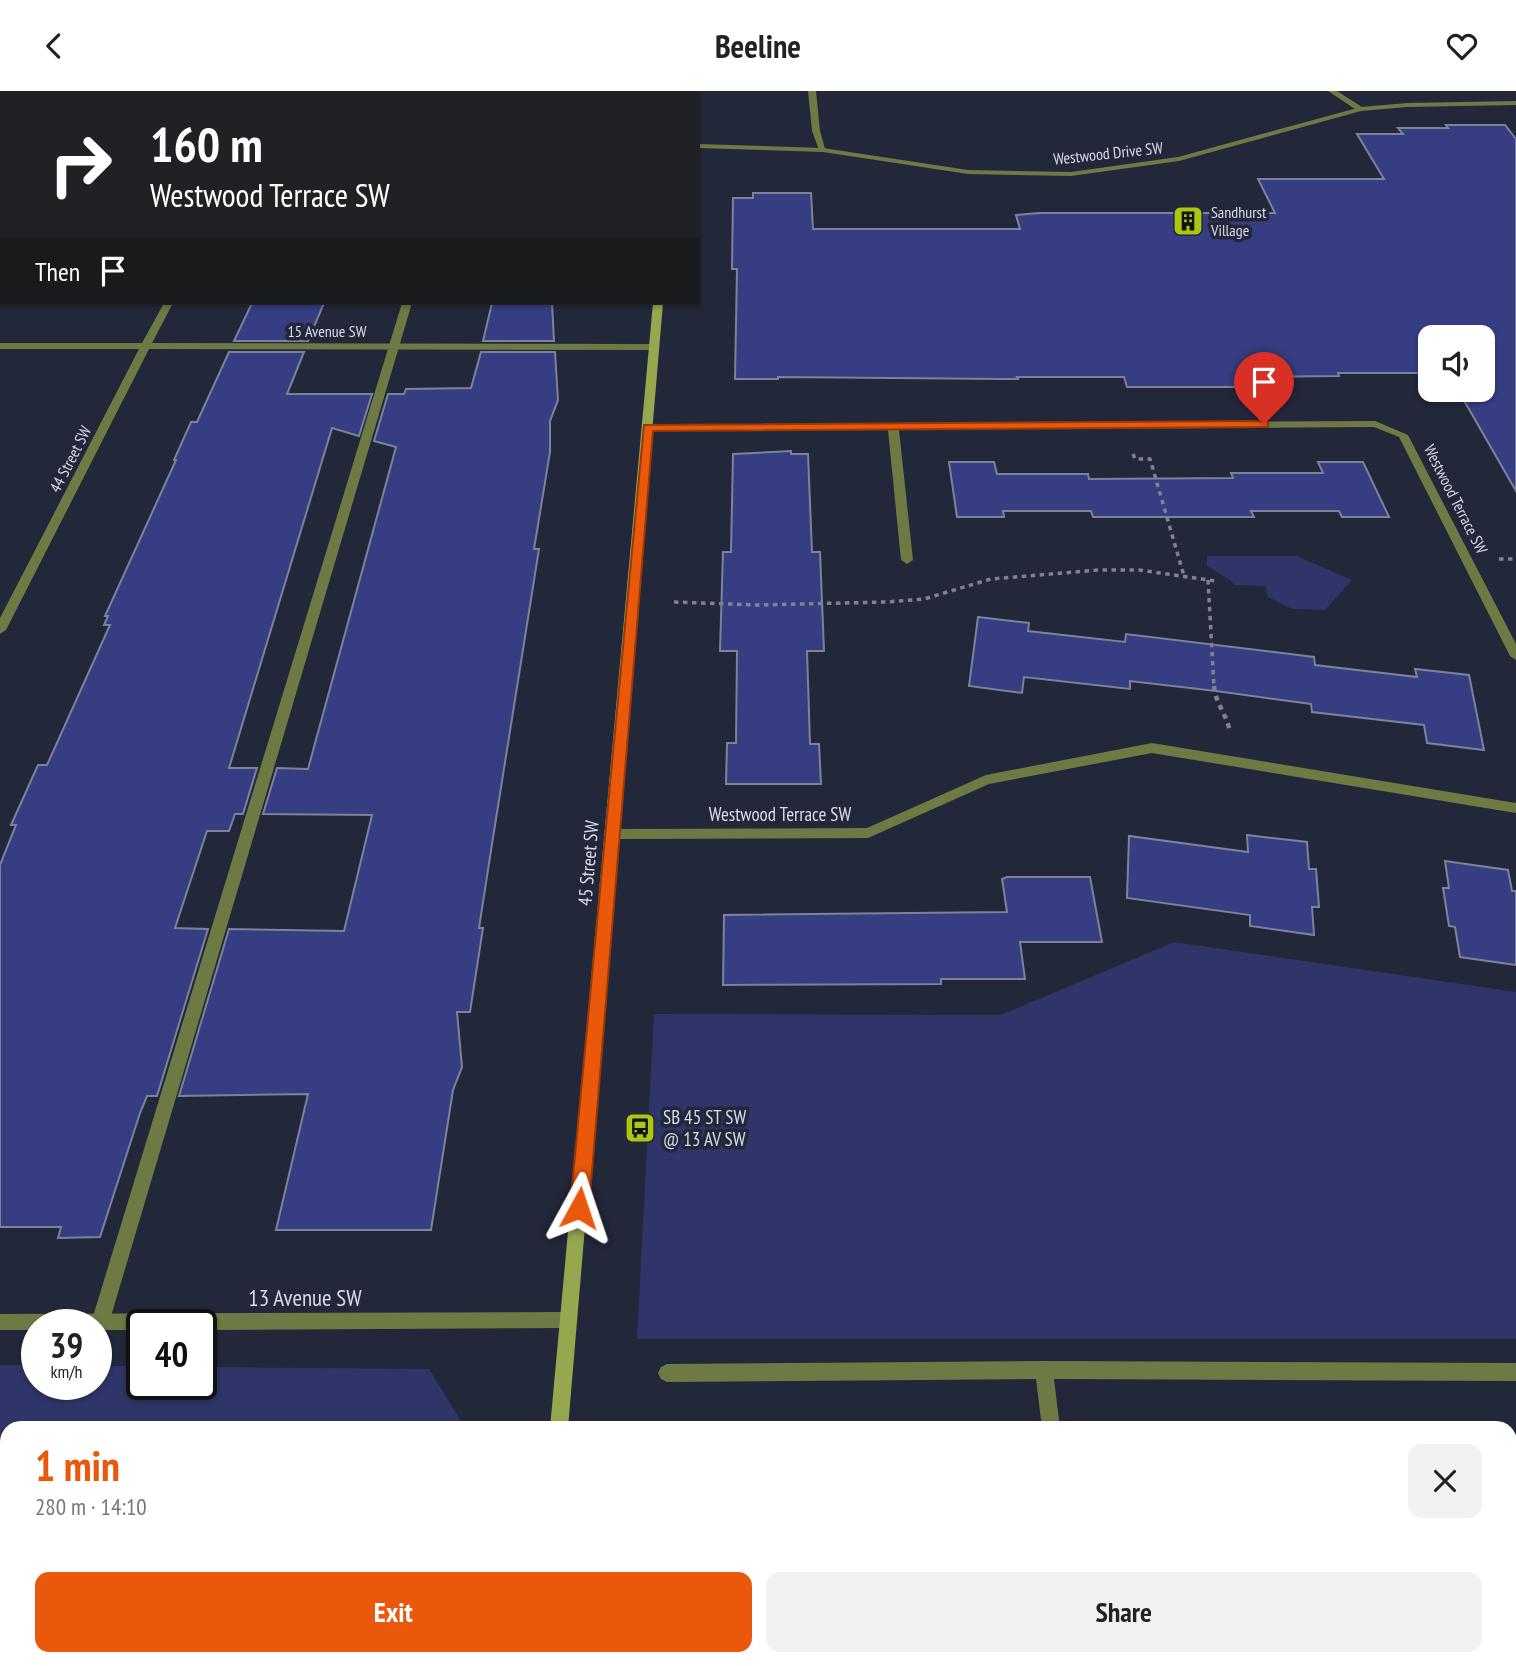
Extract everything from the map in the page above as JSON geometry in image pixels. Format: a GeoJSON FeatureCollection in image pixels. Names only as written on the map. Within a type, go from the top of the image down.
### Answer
{"type":"FeatureCollection","features":[{"type":"Feature","properties":{"kind":"street"},"geometry":{"type":"LineString","coordinates":[[812,91],[816,131],[822,150]]}},
{"type":"Feature","properties":{"kind":"street"},"geometry":{"type":"LineString","coordinates":[[1332,91],[1361,109]]}},
{"type":"Feature","properties":{"kind":"street","name":"Westwood Drive SW"},"geometry":{"type":"LineString","coordinates":[[700,146],[822,150],[968,172],[1071,174],[1179,159],[1361,109],[1407,105],[1516,103]]}},
{"type":"Feature","properties":{"kind":"street","name":"44 Street SW"},"geometry":{"type":"LineString","coordinates":[[0,630],[167,305]]}},
{"type":"Feature","properties":{"kind":"street"},"geometry":{"type":"LineString","coordinates":[[104,1309],[406,305]]}},
{"type":"Feature","properties":{"kind":"street","name":"45 Street SW"},"geometry":{"type":"LineString","coordinates":[[560,1421],[658,305]]}},
{"type":"Feature","properties":{"kind":"street","name":"15 Avenue SW"},"geometry":{"type":"LineString","coordinates":[[0,346],[654,347]]}},
{"type":"Feature","properties":{"kind":"street","name":"Westwood Terrace SW"},"geometry":{"type":"LineString","coordinates":[[648,428],[1375,424],[1403,435],[1516,656]]}},
{"type":"Feature","properties":{"kind":"street"},"geometry":{"type":"LineString","coordinates":[[893,425],[907,561]]}},
{"type":"Feature","properties":{"kind":"street","name":"Westwood Terrace SW"},"geometry":{"type":"LineString","coordinates":[[613,834],[868,833],[986,780],[1152,748],[1516,808]]}},
{"type":"Feature","properties":{"kind":"street","name":"13 Avenue SW"},"geometry":{"type":"LineString","coordinates":[[112,1323],[568,1320]]}},
{"type":"Feature","properties":{"kind":"street","name":"13 Avenue SW"},"geometry":{"type":"LineString","coordinates":[[0,1322],[21,1322]]}},
{"type":"Feature","properties":{"kind":"street"},"geometry":{"type":"LineString","coordinates":[[667,1373],[1044,1370],[1516,1372]]}},
{"type":"Feature","properties":{"kind":"street"},"geometry":{"type":"LineString","coordinates":[[1044,1370],[1050,1421]]}},
{"type":"Feature","properties":{"kind":"path"},"geometry":{"type":"LineString","coordinates":[[1125,425],[1135,459],[1150,459],[1184,576]]}},
{"type":"Feature","properties":{"kind":"path"},"geometry":{"type":"LineString","coordinates":[[674,602],[827,605],[924,599],[991,579],[1040,573],[1139,570],[1216,581]]}},
{"type":"Feature","properties":{"kind":"path"},"geometry":{"type":"LineString","coordinates":[[1208,580],[1214,693],[1229,723],[1232,762]]}},
{"type":"Feature","properties":{"kind":"shaded area"},"geometry":{"type":"Polygon","coordinates":[[[1207,556],[1296,556],[1352,580],[1325,610],[1292,609],[1268,597],[1265,586],[1234,585],[1207,566],[1207,556]]]}},
{"type":"Feature","properties":{"kind":"shaded area"},"geometry":{"type":"Polygon","coordinates":[[[1174,942],[1516,992],[1516,1339],[637,1339],[654,1014],[1001,1015],[1174,942]]]}},
{"type":"Feature","properties":{"kind":"shaded area"},"geometry":{"type":"Polygon","coordinates":[[[0,1365],[21,1365],[21,1400],[112,1400],[112,1366],[126,1366],[126,1400],[217,1400],[217,1367],[429,1369],[461,1421],[0,1421],[0,1365]]]}},
{"type":"Feature","properties":{"kind":"building"},"geometry":{"type":"Polygon","coordinates":[[[1446,125],[1505,125],[1516,139],[1516,491],[1465,402],[1495,402],[1495,325],[1418,325],[1418,373],[1255,377],[1259,387],[1127,387],[1124,377],[735,379],[737,269],[732,269],[733,198],[753,198],[753,193],[811,193],[813,229],[1020,229],[1016,215],[1039,213],[1275,213],[1258,179],[1384,179],[1357,134],[1403,134],[1398,128],[1448,128],[1446,125]]]}},
{"type":"Feature","properties":{"kind":"building"},"geometry":{"type":"Polygon","coordinates":[[[251,305],[323,305],[308,341],[234,341],[251,305]]]}},
{"type":"Feature","properties":{"kind":"building"},"geometry":{"type":"Polygon","coordinates":[[[492,305],[552,305],[554,341],[483,341],[492,305]]]}},
{"type":"Feature","properties":{"kind":"building"},"geometry":{"type":"Polygon","coordinates":[[[229,352],[304,352],[287,394],[372,394],[359,436],[332,428],[229,768],[257,768],[243,814],[235,814],[229,831],[207,831],[175,928],[208,929],[157,1096],[147,1096],[140,1113],[100,1237],[58,1238],[61,1227],[0,1227],[0,865],[16,825],[11,825],[38,765],[47,765],[110,625],[104,625],[108,616],[105,616],[191,422],[197,422],[229,352]]]}},
{"type":"Feature","properties":{"kind":"building"},"geometry":{"type":"Polygon","coordinates":[[[481,352],[555,352],[558,400],[550,421],[550,452],[534,549],[539,549],[479,928],[483,928],[470,1012],[457,1012],[462,1067],[453,1090],[431,1230],[276,1230],[308,1094],[179,1096],[229,929],[344,931],[372,815],[263,814],[277,768],[308,769],[396,447],[374,441],[388,394],[404,394],[406,389],[471,388],[481,352]]]}},
{"type":"Feature","properties":{"kind":"building"},"geometry":{"type":"Polygon","coordinates":[[[791,451],[791,454],[808,454],[812,552],[820,552],[824,651],[807,651],[810,744],[819,744],[821,784],[726,784],[727,743],[736,743],[737,651],[720,651],[723,552],[731,552],[733,454],[791,451]]]}},
{"type":"Feature","properties":{"kind":"building"},"geometry":{"type":"Polygon","coordinates":[[[949,462],[994,462],[997,474],[1088,474],[1089,479],[1233,478],[1231,473],[1323,473],[1318,462],[1363,462],[1389,517],[1342,517],[1339,511],[1251,511],[1254,517],[1093,517],[1091,511],[1003,511],[1004,517],[957,517],[949,462]]]}},
{"type":"Feature","properties":{"kind":"building"},"geometry":{"type":"Polygon","coordinates":[[[978,617],[1029,623],[1028,631],[1125,642],[1126,634],[1314,657],[1315,665],[1417,677],[1415,669],[1469,675],[1484,750],[1427,743],[1424,725],[1312,712],[1311,704],[1216,691],[1130,681],[1130,689],[1024,677],[1022,693],[969,686],[978,617]]]}},
{"type":"Feature","properties":{"kind":"building"},"geometry":{"type":"Polygon","coordinates":[[[1247,835],[1307,842],[1309,869],[1316,869],[1319,907],[1312,907],[1314,935],[1250,926],[1250,915],[1127,898],[1129,836],[1248,852],[1247,835]]]}},
{"type":"Feature","properties":{"kind":"building"},"geometry":{"type":"Polygon","coordinates":[[[1445,861],[1508,870],[1512,891],[1516,891],[1516,965],[1460,957],[1455,927],[1449,926],[1443,888],[1449,888],[1445,861]]]}},
{"type":"Feature","properties":{"kind":"building"},"geometry":{"type":"Polygon","coordinates":[[[1090,877],[1102,942],[1020,942],[1025,979],[941,979],[941,984],[723,985],[724,915],[1007,912],[1002,879],[1090,877]]]}},
{"type":"Feature","properties":{"kind":"place","name":"Sandhurst Village"},"geometry":{"type":"Point","coordinates":[1188,221]}},
{"type":"Feature","properties":{"kind":"place","name":"SB 45 ST SW @ 13 AV SW"},"geometry":{"type":"Point","coordinates":[640,1128]}},
{"type":"Feature","properties":{"kind":"route"},"geometry":{"type":"LineString","coordinates":[[579,1208],[648,428],[1264,424]]}}]}
